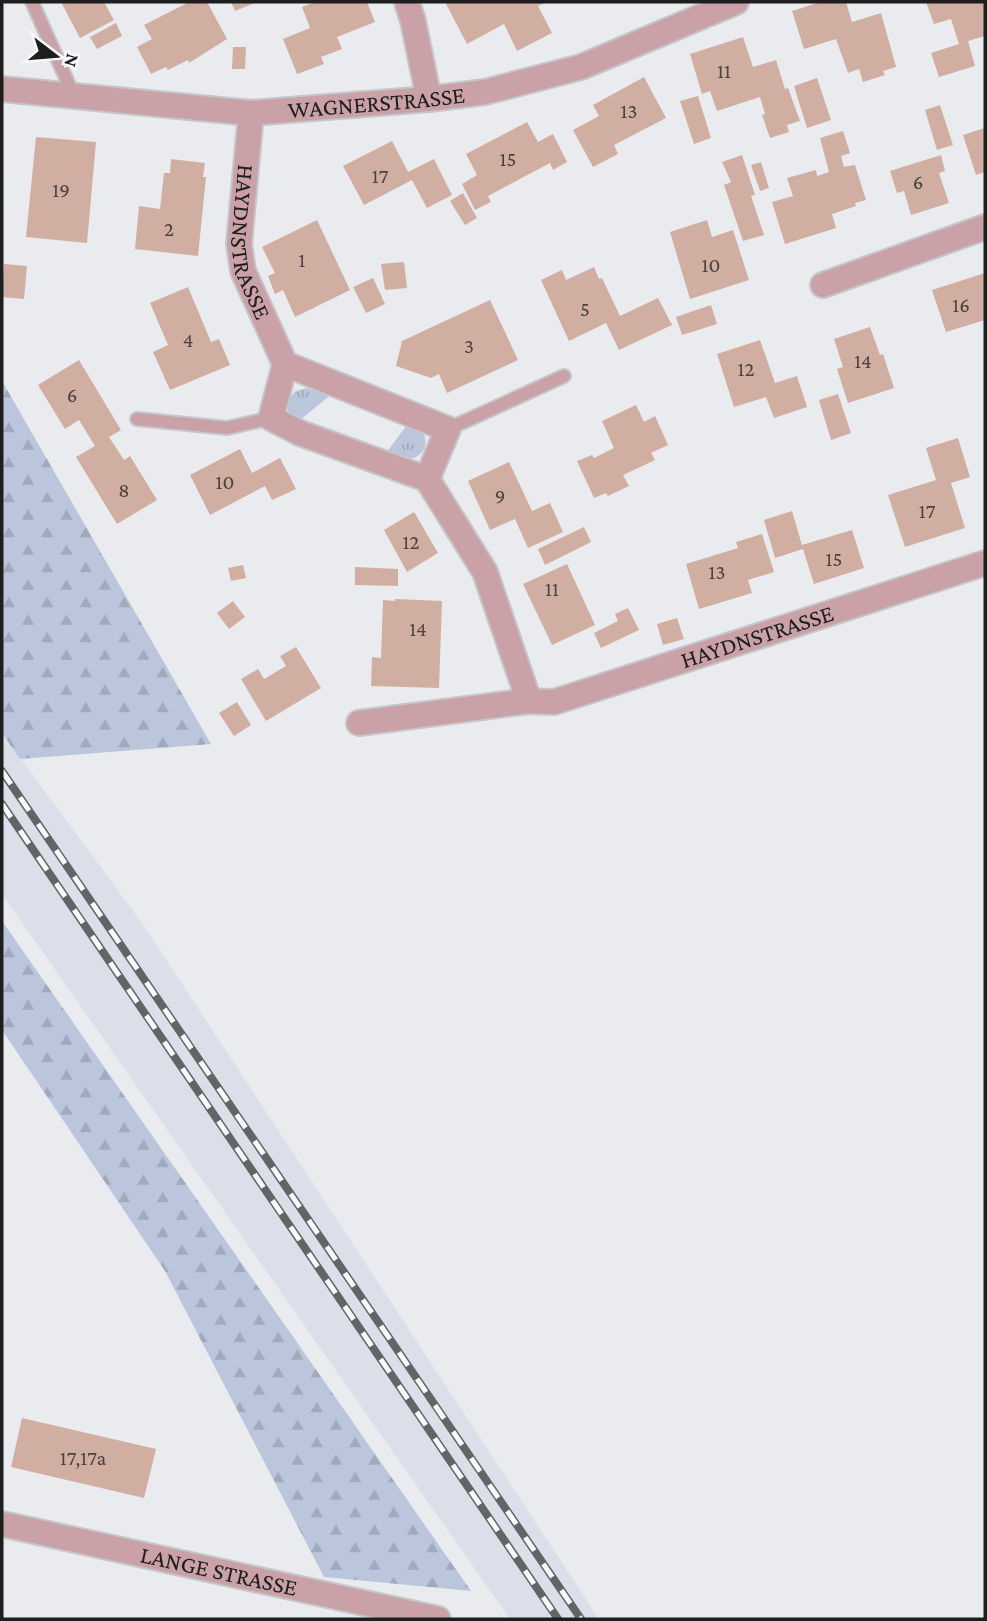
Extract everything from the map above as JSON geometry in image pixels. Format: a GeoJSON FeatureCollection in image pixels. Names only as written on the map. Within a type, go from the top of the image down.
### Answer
{"type":"FeatureCollection","features":[{"type":"Feature","properties":{"kind":"street"},"geometry":{"type":"LineString","coordinates":[[407,2],[429,99]]}},
{"type":"Feature","properties":{"kind":"street","name":"WAGNERSTRASSE"},"geometry":{"type":"LineString","coordinates":[[2,89],[251,113],[429,99],[485,92],[581,67],[736,2]]}},
{"type":"Feature","properties":{"kind":"street","name":"HAYDNSTRASSE"},"geometry":{"type":"LineString","coordinates":[[251,113],[239,244],[243,271],[285,364]]}},
{"type":"Feature","properties":{"kind":"street"},"geometry":{"type":"LineString","coordinates":[[823,285],[985,227]]}},
{"type":"Feature","properties":{"kind":"street"},"geometry":{"type":"LineString","coordinates":[[427,479],[448,429],[285,364],[271,418],[300,433],[427,479],[485,572],[529,701]]}},
{"type":"Feature","properties":{"kind":"street","name":"HAYDNSTRASSE"},"geometry":{"type":"LineString","coordinates":[[359,723],[529,701],[554,702],[985,562]]}},
{"type":"Feature","properties":{"kind":"street","name":"LANGE STRASSE"},"geometry":{"type":"LineString","coordinates":[[2,1524],[438,1619]]}},
{"type":"Feature","properties":{"kind":"lane"},"geometry":{"type":"LineString","coordinates":[[32,2],[74,96]]}},
{"type":"Feature","properties":{"kind":"lane"},"geometry":{"type":"LineString","coordinates":[[448,429],[564,376]]}},
{"type":"Feature","properties":{"kind":"lane"},"geometry":{"type":"LineString","coordinates":[[137,419],[227,429],[271,418]]}},
{"type":"Feature","properties":{"kind":"shaded area"},"geometry":{"type":"Polygon","coordinates":[[[2,733],[144,926],[599,1619],[510,1619],[2,894],[2,733]]]}},
{"type":"Feature","properties":{"kind":"green space"},"geometry":{"type":"Polygon","coordinates":[[[2,381],[211,744],[20,759],[2,733],[2,381]]]}},
{"type":"Feature","properties":{"kind":"green space"},"geometry":{"type":"Polygon","coordinates":[[[307,388],[329,396],[298,422],[288,411],[288,398],[296,391],[307,388]]]}},
{"type":"Feature","properties":{"kind":"green space"},"geometry":{"type":"Polygon","coordinates":[[[407,425],[423,433],[426,443],[422,452],[414,458],[406,459],[386,453],[407,425]]]}},
{"type":"Feature","properties":{"kind":"green space"},"geometry":{"type":"Polygon","coordinates":[[[2,921],[471,1591],[324,1577],[165,1271],[2,1030],[2,921]]]}},
{"type":"Feature","properties":{"kind":"building"},"geometry":{"type":"Polygon","coordinates":[[[61,2],[104,2],[114,20],[80,38],[61,2]]]}},
{"type":"Feature","properties":{"kind":"building"},"geometry":{"type":"Polygon","coordinates":[[[189,2],[207,2],[227,39],[189,63],[188,60],[168,70],[166,67],[151,74],[137,47],[152,39],[144,25],[189,2]]]}},
{"type":"Feature","properties":{"kind":"building"},"geometry":{"type":"Polygon","coordinates":[[[231,2],[257,2],[235,11],[231,2]]]}},
{"type":"Feature","properties":{"kind":"building"},"geometry":{"type":"Polygon","coordinates":[[[315,2],[367,2],[375,22],[337,37],[342,49],[321,57],[324,64],[297,74],[283,39],[310,28],[302,7],[315,2]]]}},
{"type":"Feature","properties":{"kind":"building"},"geometry":{"type":"Polygon","coordinates":[[[445,2],[547,2],[538,6],[552,33],[517,51],[504,24],[467,44],[445,2]]]}},
{"type":"Feature","properties":{"kind":"building"},"geometry":{"type":"Polygon","coordinates":[[[820,2],[846,2],[852,22],[881,13],[896,67],[883,71],[885,75],[863,82],[859,69],[848,73],[836,39],[804,49],[792,11],[820,2]]]}},
{"type":"Feature","properties":{"kind":"building"},"geometry":{"type":"Polygon","coordinates":[[[926,2],[985,2],[985,36],[968,41],[975,66],[939,77],[931,53],[959,44],[951,19],[934,24],[926,2]]]}},
{"type":"Feature","properties":{"kind":"building"},"geometry":{"type":"Polygon","coordinates":[[[116,23],[122,36],[97,49],[90,37],[116,23]]]}},
{"type":"Feature","properties":{"kind":"building"},"geometry":{"type":"Polygon","coordinates":[[[743,37],[753,67],[776,60],[785,89],[788,88],[800,121],[787,125],[789,132],[770,138],[762,115],[765,114],[760,97],[717,111],[710,91],[702,94],[690,54],[743,37]]]}},
{"type":"Feature","properties":{"kind":"building"},"geometry":{"type":"Polygon","coordinates":[[[233,47],[246,47],[245,69],[232,69],[233,47]]]}},
{"type":"Feature","properties":{"kind":"building"},"geometry":{"type":"Polygon","coordinates":[[[644,77],[666,118],[614,145],[618,154],[593,167],[573,130],[599,116],[593,105],[644,77]]]}},
{"type":"Feature","properties":{"kind":"building"},"geometry":{"type":"Polygon","coordinates":[[[817,78],[831,120],[807,128],[794,86],[817,78]]]}},
{"type":"Feature","properties":{"kind":"building"},"geometry":{"type":"Polygon","coordinates":[[[698,96],[711,138],[694,144],[680,101],[698,96]]]}},
{"type":"Feature","properties":{"kind":"building"},"geometry":{"type":"Polygon","coordinates":[[[940,105],[953,145],[937,150],[925,110],[940,105]]]}},
{"type":"Feature","properties":{"kind":"building"},"geometry":{"type":"Polygon","coordinates":[[[527,122],[538,142],[553,134],[567,162],[553,170],[550,163],[488,196],[491,202],[475,210],[462,184],[477,175],[466,154],[527,122]]]}},
{"type":"Feature","properties":{"kind":"building"},"geometry":{"type":"Polygon","coordinates":[[[985,128],[985,172],[976,175],[963,135],[985,128]]]}},
{"type":"Feature","properties":{"kind":"building"},"geometry":{"type":"Polygon","coordinates":[[[843,131],[850,153],[841,156],[844,167],[855,165],[866,200],[832,214],[836,228],[785,244],[772,202],[793,196],[787,178],[816,170],[817,176],[829,172],[820,138],[843,131]]]}},
{"type":"Feature","properties":{"kind":"building"},"geometry":{"type":"Polygon","coordinates":[[[36,137],[96,142],[87,243],[26,237],[36,137]]]}},
{"type":"Feature","properties":{"kind":"building"},"geometry":{"type":"Polygon","coordinates":[[[392,141],[408,172],[434,159],[452,195],[427,208],[412,180],[364,205],[343,166],[392,141]]]}},
{"type":"Feature","properties":{"kind":"building"},"geometry":{"type":"Polygon","coordinates":[[[742,155],[755,195],[751,196],[764,235],[743,241],[724,185],[731,182],[722,162],[742,155]]]}},
{"type":"Feature","properties":{"kind":"building"},"geometry":{"type":"Polygon","coordinates":[[[941,155],[945,171],[939,173],[949,203],[911,215],[904,191],[897,193],[890,171],[941,155]]]}},
{"type":"Feature","properties":{"kind":"building"},"geometry":{"type":"Polygon","coordinates":[[[171,159],[205,163],[198,256],[135,249],[139,206],[160,209],[164,173],[170,173],[171,159]]]}},
{"type":"Feature","properties":{"kind":"building"},"geometry":{"type":"Polygon","coordinates":[[[761,162],[769,188],[760,191],[751,165],[761,162]]]}},
{"type":"Feature","properties":{"kind":"building"},"geometry":{"type":"Polygon","coordinates":[[[463,193],[477,218],[465,225],[450,201],[463,193]]]}},
{"type":"Feature","properties":{"kind":"building"},"geometry":{"type":"Polygon","coordinates":[[[317,220],[350,290],[295,317],[283,290],[275,294],[268,276],[275,273],[262,247],[317,220]]]}},
{"type":"Feature","properties":{"kind":"building"},"geometry":{"type":"Polygon","coordinates":[[[707,220],[712,237],[733,230],[749,280],[690,299],[670,232],[707,220]]]}},
{"type":"Feature","properties":{"kind":"building"},"geometry":{"type":"Polygon","coordinates":[[[404,262],[407,288],[385,290],[381,264],[404,262]]]}},
{"type":"Feature","properties":{"kind":"building"},"geometry":{"type":"Polygon","coordinates":[[[4,264],[27,266],[24,299],[2,297],[4,264]]]}},
{"type":"Feature","properties":{"kind":"building"},"geometry":{"type":"Polygon","coordinates":[[[594,267],[620,316],[658,298],[672,325],[619,350],[606,323],[569,341],[541,280],[562,270],[566,280],[594,267]]]}},
{"type":"Feature","properties":{"kind":"building"},"geometry":{"type":"Polygon","coordinates":[[[985,273],[985,320],[946,332],[932,290],[985,273]]]}},
{"type":"Feature","properties":{"kind":"building"},"geometry":{"type":"Polygon","coordinates":[[[373,278],[385,304],[366,313],[353,287],[373,278]]]}},
{"type":"Feature","properties":{"kind":"building"},"geometry":{"type":"Polygon","coordinates":[[[188,287],[211,342],[219,339],[230,365],[170,390],[153,352],[168,345],[150,303],[188,287]]]}},
{"type":"Feature","properties":{"kind":"building"},"geometry":{"type":"Polygon","coordinates":[[[490,300],[518,360],[447,393],[439,374],[431,378],[396,366],[402,341],[490,300]]]}},
{"type":"Feature","properties":{"kind":"building"},"geometry":{"type":"Polygon","coordinates":[[[711,305],[717,324],[682,335],[676,317],[711,305]]]}},
{"type":"Feature","properties":{"kind":"building"},"geometry":{"type":"Polygon","coordinates":[[[870,327],[880,355],[883,354],[894,388],[848,403],[837,369],[843,367],[834,339],[870,327]]]}},
{"type":"Feature","properties":{"kind":"building"},"geometry":{"type":"Polygon","coordinates":[[[760,340],[775,383],[797,376],[807,407],[774,418],[766,397],[734,407],[717,354],[760,340]]]}},
{"type":"Feature","properties":{"kind":"building"},"geometry":{"type":"Polygon","coordinates":[[[79,360],[121,430],[109,437],[124,460],[130,456],[157,500],[117,524],[76,457],[95,446],[79,420],[65,429],[38,385],[79,360]]]}},
{"type":"Feature","properties":{"kind":"building"},"geometry":{"type":"Polygon","coordinates":[[[838,394],[851,433],[831,440],[819,400],[838,394]]]}},
{"type":"Feature","properties":{"kind":"building"},"geometry":{"type":"Polygon","coordinates":[[[636,405],[644,422],[655,416],[668,445],[651,453],[655,460],[623,475],[629,486],[608,496],[606,493],[594,498],[577,461],[592,455],[594,458],[614,448],[602,421],[636,405]]]}},
{"type":"Feature","properties":{"kind":"building"},"geometry":{"type":"Polygon","coordinates":[[[958,438],[970,477],[951,483],[965,528],[905,547],[888,495],[936,480],[926,448],[958,438]]]}},
{"type":"Feature","properties":{"kind":"building"},"geometry":{"type":"Polygon","coordinates":[[[240,449],[252,473],[280,458],[296,489],[272,500],[265,486],[210,515],[190,475],[240,449]]]}},
{"type":"Feature","properties":{"kind":"building"},"geometry":{"type":"Polygon","coordinates":[[[509,462],[532,511],[550,503],[563,532],[528,548],[515,519],[490,530],[468,481],[509,462]]]}},
{"type":"Feature","properties":{"kind":"building"},"geometry":{"type":"Polygon","coordinates":[[[792,511],[802,545],[852,530],[864,568],[814,584],[803,549],[775,558],[764,520],[792,511]]]}},
{"type":"Feature","properties":{"kind":"building"},"geometry":{"type":"Polygon","coordinates":[[[414,512],[438,553],[407,572],[384,530],[414,512]]]}},
{"type":"Feature","properties":{"kind":"building"},"geometry":{"type":"Polygon","coordinates":[[[584,527],[591,542],[545,565],[538,549],[584,527]]]}},
{"type":"Feature","properties":{"kind":"building"},"geometry":{"type":"Polygon","coordinates":[[[762,534],[774,572],[748,580],[752,593],[699,609],[686,564],[738,548],[736,542],[762,534]]]}},
{"type":"Feature","properties":{"kind":"building"},"geometry":{"type":"Polygon","coordinates":[[[567,564],[595,625],[552,645],[523,584],[567,564]]]}},
{"type":"Feature","properties":{"kind":"building"},"geometry":{"type":"Polygon","coordinates":[[[243,565],[246,578],[231,581],[228,568],[243,565]]]}},
{"type":"Feature","properties":{"kind":"building"},"geometry":{"type":"Polygon","coordinates":[[[355,567],[398,569],[398,586],[355,585],[355,567]]]}},
{"type":"Feature","properties":{"kind":"building"},"geometry":{"type":"Polygon","coordinates":[[[383,600],[442,601],[439,688],[371,686],[372,657],[381,658],[383,600]]]}},
{"type":"Feature","properties":{"kind":"building"},"geometry":{"type":"Polygon","coordinates":[[[233,601],[245,617],[229,629],[217,613],[233,601]]]}},
{"type":"Feature","properties":{"kind":"building"},"geometry":{"type":"Polygon","coordinates":[[[628,608],[639,630],[601,648],[594,633],[618,621],[615,614],[628,608]]]}},
{"type":"Feature","properties":{"kind":"building"},"geometry":{"type":"Polygon","coordinates":[[[677,618],[684,639],[663,645],[657,624],[677,618]]]}},
{"type":"Feature","properties":{"kind":"building"},"geometry":{"type":"Polygon","coordinates":[[[296,647],[321,688],[266,721],[241,679],[258,669],[264,679],[286,666],[280,656],[296,647]]]}},
{"type":"Feature","properties":{"kind":"building"},"geometry":{"type":"Polygon","coordinates":[[[237,702],[251,725],[234,736],[219,713],[237,702]]]}},
{"type":"Feature","properties":{"kind":"building"},"geometry":{"type":"Polygon","coordinates":[[[22,1418],[156,1449],[144,1498],[11,1467],[22,1418]]]}},
{"type":"Feature","properties":{"kind":"railway"},"geometry":{"type":"LineString","coordinates":[[2,771],[581,1619]]}},
{"type":"Feature","properties":{"kind":"railway"},"geometry":{"type":"LineString","coordinates":[[2,804],[558,1619]]}}]}
